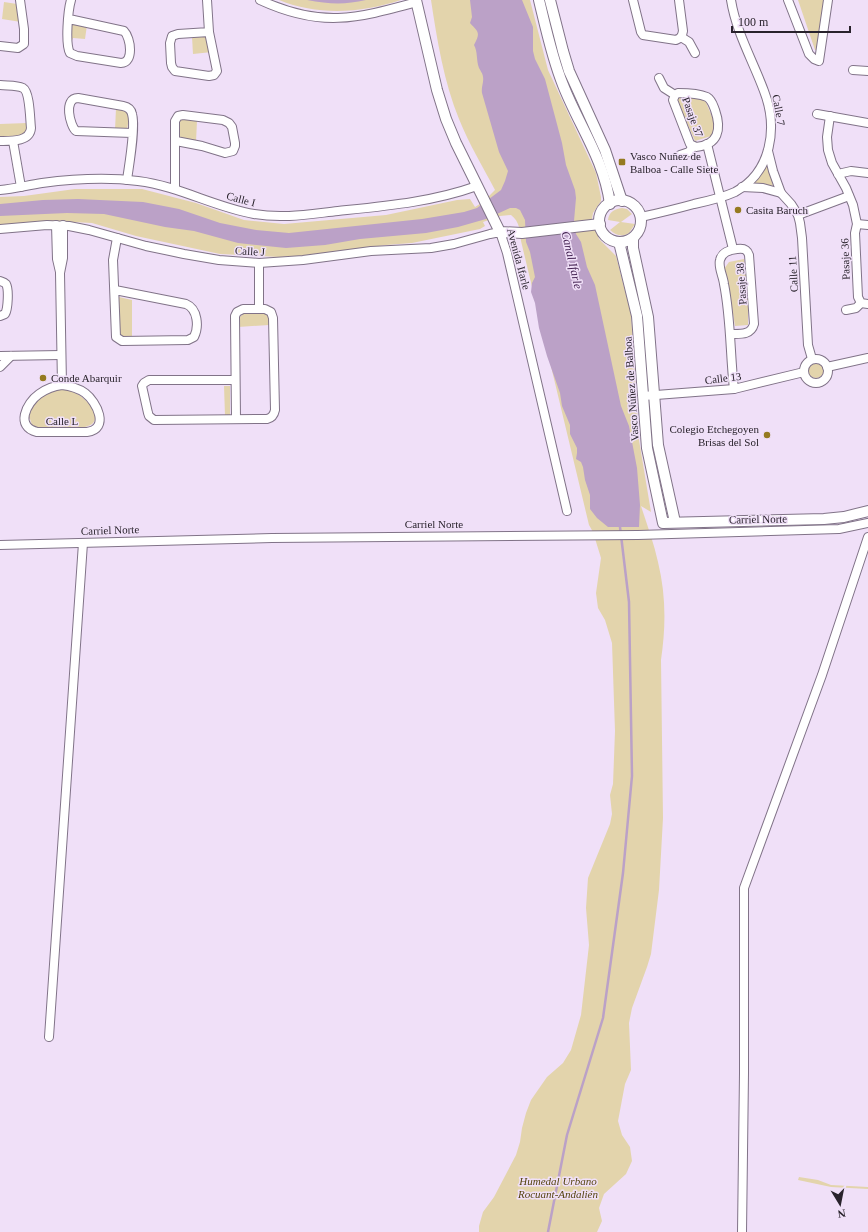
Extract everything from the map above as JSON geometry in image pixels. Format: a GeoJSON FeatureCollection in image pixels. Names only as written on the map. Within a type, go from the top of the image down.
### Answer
{"type":"FeatureCollection","features":[{"type":"Feature","properties":{"kind":"street"},"geometry":{"type":"LineString","coordinates":[[0,46],[18,48],[24,44],[24,29],[19,0]]}},
{"type":"Feature","properties":{"kind":"street"},"geometry":{"type":"LineString","coordinates":[[69,19],[124,32],[128,38],[130,55],[129,60],[125,63],[121,63],[72,54],[67,47],[69,19],[71,0]]}},
{"type":"Feature","properties":{"kind":"street"},"geometry":{"type":"LineString","coordinates":[[207,0],[209,32],[218,68],[216,73],[209,76],[179,72],[173,69],[171,65],[170,42],[172,36],[176,34],[209,32]]}},
{"type":"Feature","properties":{"kind":"street"},"geometry":{"type":"LineString","coordinates":[[260,0],[289,12],[328,18],[358,17],[378,13],[416,1]]}},
{"type":"Feature","properties":{"kind":"street"},"geometry":{"type":"LineString","coordinates":[[540,0],[546,29],[559,75],[567,96],[598,157],[610,204]]}},
{"type":"Feature","properties":{"kind":"street"},"geometry":{"type":"LineString","coordinates":[[550,0],[569,71],[606,150],[622,200]]}},
{"type":"Feature","properties":{"kind":"street"},"geometry":{"type":"LineString","coordinates":[[633,0],[643,35],[676,40],[681,37],[683,31],[679,0]]}},
{"type":"Feature","properties":{"kind":"street","name":"Calle 7"},"geometry":{"type":"LineString","coordinates":[[641,217],[719,198],[731,193],[742,187],[758,170],[768,150],[772,131],[770,110],[734,16],[732,0]]}},
{"type":"Feature","properties":{"kind":"street"},"geometry":{"type":"LineString","coordinates":[[788,0],[810,54],[814,60],[818,61],[828,0]]}},
{"type":"Feature","properties":{"kind":"street","name":"Avenida Ifarle"},"geometry":{"type":"LineString","coordinates":[[416,1],[441,105],[451,131],[500,232],[507,253],[567,511]]}},
{"type":"Feature","properties":{"kind":"street"},"geometry":{"type":"LineString","coordinates":[[681,37],[689,42],[695,53]]}},
{"type":"Feature","properties":{"kind":"street"},"geometry":{"type":"LineString","coordinates":[[853,70],[868,71]]}},
{"type":"Feature","properties":{"kind":"street","name":"Pasaje 37"},"geometry":{"type":"LineString","coordinates":[[659,78],[664,88],[675,96]]}},
{"type":"Feature","properties":{"kind":"street"},"geometry":{"type":"LineString","coordinates":[[0,85],[23,88],[28,95],[31,132],[27,137],[0,142]]}},
{"type":"Feature","properties":{"kind":"street","name":"Pasaje 37"},"geometry":{"type":"LineString","coordinates":[[681,93],[703,96],[711,101],[718,118],[719,126],[716,137],[707,144],[698,147],[693,146],[674,102],[675,96],[681,93]]}},
{"type":"Feature","properties":{"kind":"street"},"geometry":{"type":"LineString","coordinates":[[126,180],[132,133],[132,114],[128,107],[76,97],[70,101],[69,105],[72,124],[76,131],[132,133]]}},
{"type":"Feature","properties":{"kind":"street"},"geometry":{"type":"LineString","coordinates":[[175,189],[175,119],[178,116],[181,114],[226,121],[232,127],[235,146],[232,151],[225,153],[202,146],[176,141]]}},
{"type":"Feature","properties":{"kind":"street"},"geometry":{"type":"LineString","coordinates":[[817,114],[868,123]]}},
{"type":"Feature","properties":{"kind":"street"},"geometry":{"type":"LineString","coordinates":[[830,116],[827,137],[828,150],[832,163],[850,196],[857,224]]}},
{"type":"Feature","properties":{"kind":"street"},"geometry":{"type":"LineString","coordinates":[[13,140],[21,187]]}},
{"type":"Feature","properties":{"kind":"street"},"geometry":{"type":"LineString","coordinates":[[707,144],[719,198],[733,249]]}},
{"type":"Feature","properties":{"kind":"street","name":"Pasaje 37"},"geometry":{"type":"LineString","coordinates":[[680,155],[689,152],[693,146]]}},
{"type":"Feature","properties":{"kind":"street","name":"Calle 11"},"geometry":{"type":"LineString","coordinates":[[768,150],[773,171],[781,193],[791,204],[798,216],[802,230],[808,344],[812,359]]}},
{"type":"Feature","properties":{"kind":"street"},"geometry":{"type":"LineString","coordinates":[[838,174],[851,171],[868,174]]}},
{"type":"Feature","properties":{"kind":"street","name":"Calle I"},"geometry":{"type":"LineString","coordinates":[[0,190],[73,180],[126,180],[150,183],[175,189],[240,211],[255,214],[282,216],[306,215],[407,204],[445,196],[477,186]]}},
{"type":"Feature","properties":{"kind":"street"},"geometry":{"type":"LineString","coordinates":[[742,187],[763,188],[781,193]]}},
{"type":"Feature","properties":{"kind":"street"},"geometry":{"type":"LineString","coordinates":[[798,216],[850,196]]}},
{"type":"Feature","properties":{"kind":"street"},"geometry":{"type":"LineString","coordinates":[[622,200],[634,206],[638,211],[641,217],[640,229],[632,239],[626,242],[612,241],[606,237],[602,231],[600,224],[601,214],[604,208],[610,204],[622,200]]}},
{"type":"Feature","properties":{"kind":"street"},"geometry":{"type":"LineString","coordinates":[[500,232],[522,233],[600,224]]}},
{"type":"Feature","properties":{"kind":"street","name":"Pasaje 36"},"geometry":{"type":"LineString","coordinates":[[865,303],[858,299],[855,233],[857,224],[868,225]]}},
{"type":"Feature","properties":{"kind":"street"},"geometry":{"type":"LineString","coordinates":[[59,225],[56,259],[60,273],[62,385]]}},
{"type":"Feature","properties":{"kind":"street","name":"Calle J"},"geometry":{"type":"LineString","coordinates":[[0,229],[59,225],[89,230],[116,238],[189,255],[219,260],[259,263],[303,260],[371,251],[431,248],[454,244],[500,232]]}},
{"type":"Feature","properties":{"kind":"street"},"geometry":{"type":"LineString","coordinates":[[115,290],[191,306],[196,315],[196,331],[194,337],[188,340],[122,341],[117,339],[115,333],[113,256],[116,238]]}},
{"type":"Feature","properties":{"kind":"street","name":"Vasco Núñez de Balboa"},"geometry":{"type":"LineString","coordinates":[[632,239],[648,317],[660,455],[675,522]]}},
{"type":"Feature","properties":{"kind":"street","name":"Vasco Núñez de Balboa"},"geometry":{"type":"LineString","coordinates":[[619,242],[638,316],[647,448],[666,534]]}},
{"type":"Feature","properties":{"kind":"street","name":"Pasaje 38"},"geometry":{"type":"LineString","coordinates":[[731,334],[748,332],[754,324],[749,255],[744,249],[733,249],[724,253],[719,262],[726,296],[731,334],[730,348],[734,388]]}},
{"type":"Feature","properties":{"kind":"street"},"geometry":{"type":"LineString","coordinates":[[259,263],[259,308]]}},
{"type":"Feature","properties":{"kind":"street"},"geometry":{"type":"LineString","coordinates":[[0,281],[5,283],[7,287],[8,308],[5,314],[0,316]]}},
{"type":"Feature","properties":{"kind":"street","name":"Pasaje 36"},"geometry":{"type":"LineString","coordinates":[[846,310],[856,308],[865,303]]}},
{"type":"Feature","properties":{"kind":"street"},"geometry":{"type":"LineString","coordinates":[[235,380],[149,380],[142,386],[148,413],[154,420],[236,419],[269,418],[275,413],[273,316],[267,309],[259,308],[240,310],[235,316],[236,419]]}},
{"type":"Feature","properties":{"kind":"street"},"geometry":{"type":"LineString","coordinates":[[0,356],[61,355]]}},
{"type":"Feature","properties":{"kind":"street"},"geometry":{"type":"LineString","coordinates":[[0,367],[11,356]]}},
{"type":"Feature","properties":{"kind":"street"},"geometry":{"type":"LineString","coordinates":[[827,367],[868,358]]}},
{"type":"Feature","properties":{"kind":"street"},"geometry":{"type":"LineString","coordinates":[[812,359],[821,360],[827,367],[828,371],[826,378],[820,382],[812,382],[804,372],[805,365],[812,359]]}},
{"type":"Feature","properties":{"kind":"street","name":"Calle 13"},"geometry":{"type":"LineString","coordinates":[[643,396],[734,388],[804,372]]}},
{"type":"Feature","properties":{"kind":"street","name":"Calle L"},"geometry":{"type":"LineString","coordinates":[[62,385],[86,393],[94,403],[100,417],[99,424],[94,430],[87,432],[37,432],[31,430],[27,426],[25,421],[25,412],[30,402],[43,391],[62,385]]}},
{"type":"Feature","properties":{"kind":"street","name":"Carriel Norte"},"geometry":{"type":"LineString","coordinates":[[664,523],[824,519],[844,517],[868,511]]}},
{"type":"Feature","properties":{"kind":"street","name":"Carriel Norte"},"geometry":{"type":"LineString","coordinates":[[0,545],[272,538],[638,535],[839,529],[868,523]]}},
{"type":"Feature","properties":{"kind":"street"},"geometry":{"type":"LineString","coordinates":[[742,1232],[744,888],[822,675],[868,537]]}},
{"type":"Feature","properties":{"kind":"street"},"geometry":{"type":"LineString","coordinates":[[49,1037],[83,543]]}},
{"type":"Feature","properties":{"kind":"green space"},"geometry":{"type":"Polygon","coordinates":[[[279,0],[401,0],[371,8],[340,11],[309,9],[279,0]]]}},
{"type":"Feature","properties":{"kind":"green space","name":"Humedal Urbano Rocuant-Andalién"},"geometry":{"type":"Polygon","coordinates":[[[431,0],[530,0],[548,70],[596,173],[601,201],[593,213],[592,219],[599,239],[616,256],[631,314],[639,440],[651,512],[641,506],[661,574],[664,599],[664,635],[661,660],[663,818],[659,890],[651,954],[632,1008],[629,1023],[631,1070],[625,1084],[618,1121],[622,1135],[630,1147],[632,1161],[626,1174],[604,1194],[599,1208],[602,1221],[597,1232],[479,1232],[483,1212],[494,1197],[516,1155],[526,1113],[531,1100],[547,1077],[563,1063],[571,1050],[581,1015],[589,945],[586,908],[588,878],[610,824],[612,814],[610,795],[613,784],[615,731],[612,643],[605,620],[598,608],[596,593],[601,558],[593,532],[589,525],[521,241],[519,227],[516,221],[511,215],[500,216],[483,222],[485,226],[480,229],[412,243],[386,245],[317,255],[279,257],[220,254],[136,236],[92,223],[53,221],[0,225],[0,197],[24,196],[75,189],[142,189],[196,203],[244,220],[284,224],[386,215],[457,200],[470,199],[475,207],[483,202],[495,190],[467,137],[454,105],[442,61],[431,0]]]}},
{"type":"Feature","properties":{"kind":"green space"},"geometry":{"type":"Polygon","coordinates":[[[798,0],[825,0],[818,50],[815,50],[798,0]]]}},
{"type":"Feature","properties":{"kind":"green space"},"geometry":{"type":"Polygon","coordinates":[[[4,2],[17,4],[21,22],[2,19],[4,2]]]}},
{"type":"Feature","properties":{"kind":"green space"},"geometry":{"type":"Polygon","coordinates":[[[72,23],[87,25],[85,39],[73,38],[70,46],[72,23]]]}},
{"type":"Feature","properties":{"kind":"green space"},"geometry":{"type":"Polygon","coordinates":[[[192,37],[208,37],[212,52],[193,54],[192,37]]]}},
{"type":"Feature","properties":{"kind":"green space"},"geometry":{"type":"Polygon","coordinates":[[[678,96],[705,100],[715,127],[711,136],[695,141],[677,100],[678,96]]]}},
{"type":"Feature","properties":{"kind":"green space"},"geometry":{"type":"Polygon","coordinates":[[[116,108],[127,110],[129,117],[127,130],[115,130],[116,108]]]}},
{"type":"Feature","properties":{"kind":"green space"},"geometry":{"type":"Polygon","coordinates":[[[181,119],[197,121],[196,142],[178,138],[178,123],[181,119]]]}},
{"type":"Feature","properties":{"kind":"green space"},"geometry":{"type":"Polygon","coordinates":[[[27,123],[27,132],[23,135],[0,137],[0,124],[27,123]]]}},
{"type":"Feature","properties":{"kind":"green space"},"geometry":{"type":"Polygon","coordinates":[[[768,164],[773,186],[752,184],[756,180],[768,164]]]}},
{"type":"Feature","properties":{"kind":"green space"},"geometry":{"type":"Polygon","coordinates":[[[622,208],[627,209],[632,214],[621,222],[635,224],[629,233],[617,235],[610,230],[620,222],[608,220],[612,211],[622,208]]]}},
{"type":"Feature","properties":{"kind":"green space"},"geometry":{"type":"Polygon","coordinates":[[[744,259],[748,295],[748,325],[735,326],[724,269],[729,262],[744,259]]]}},
{"type":"Feature","properties":{"kind":"green space"},"geometry":{"type":"Polygon","coordinates":[[[119,297],[132,300],[132,337],[120,336],[119,297]]]}},
{"type":"Feature","properties":{"kind":"green space"},"geometry":{"type":"Polygon","coordinates":[[[263,312],[268,316],[269,325],[238,327],[239,318],[243,314],[263,312]]]}},
{"type":"Feature","properties":{"kind":"green space"},"geometry":{"type":"Polygon","coordinates":[[[813,362],[819,362],[824,367],[822,376],[819,378],[813,378],[808,373],[808,367],[813,362]]]}},
{"type":"Feature","properties":{"kind":"green space"},"geometry":{"type":"Polygon","coordinates":[[[224,386],[230,386],[230,416],[225,416],[224,386]]]}},
{"type":"Feature","properties":{"kind":"green space"},"geometry":{"type":"Polygon","coordinates":[[[61,389],[69,390],[85,399],[94,412],[95,419],[92,424],[85,427],[39,428],[32,425],[29,416],[36,401],[50,392],[61,389]]]}},
{"type":"Feature","properties":{"kind":"green space"},"geometry":{"type":"Polygon","coordinates":[[[799,1177],[818,1180],[831,1185],[868,1187],[868,1189],[831,1187],[798,1180],[799,1177]]]}},
{"type":"Feature","properties":{"kind":"water"},"geometry":{"type":"Polygon","coordinates":[[[307,0],[366,0],[351,3],[336,3],[307,0]]]}},
{"type":"Feature","properties":{"kind":"water","name":"Canal Ifarle"},"geometry":{"type":"Polygon","coordinates":[[[470,0],[522,0],[533,27],[533,51],[535,59],[545,79],[562,143],[566,165],[575,190],[576,198],[574,221],[576,234],[581,242],[587,267],[595,285],[621,406],[629,426],[637,468],[640,505],[639,527],[608,527],[597,518],[590,509],[590,495],[585,480],[583,467],[581,462],[576,459],[577,448],[570,434],[570,425],[562,406],[560,393],[539,328],[535,303],[531,292],[532,283],[535,277],[530,252],[526,242],[525,220],[520,210],[516,208],[510,208],[486,219],[458,227],[426,233],[286,248],[238,243],[194,231],[165,227],[104,214],[67,213],[0,216],[0,204],[43,200],[78,199],[143,202],[179,209],[220,223],[256,230],[289,233],[422,219],[464,212],[477,208],[501,190],[508,171],[499,152],[482,93],[483,76],[478,65],[474,45],[478,32],[470,23],[472,17],[470,0]]]}},
{"type":"Feature","properties":{"kind":"waterway"},"geometry":{"type":"LineString","coordinates":[[548,1232],[567,1135],[603,1018],[623,873],[632,776],[629,602],[620,527]]}},
{"type":"Feature","properties":{"kind":"place","name":"Vasco Nuñez de Balboa - Calle Siete"},"geometry":{"type":"Point","coordinates":[622,162]}},
{"type":"Feature","properties":{"kind":"place","name":"Casita Baruch"},"geometry":{"type":"Point","coordinates":[738,210]}},
{"type":"Feature","properties":{"kind":"place","name":"Conde Abarquir"},"geometry":{"type":"Point","coordinates":[43,378]}},
{"type":"Feature","properties":{"kind":"place","name":"Colegio Etchegoyen Brisas del Sol"},"geometry":{"type":"Point","coordinates":[767,435]}}]}
